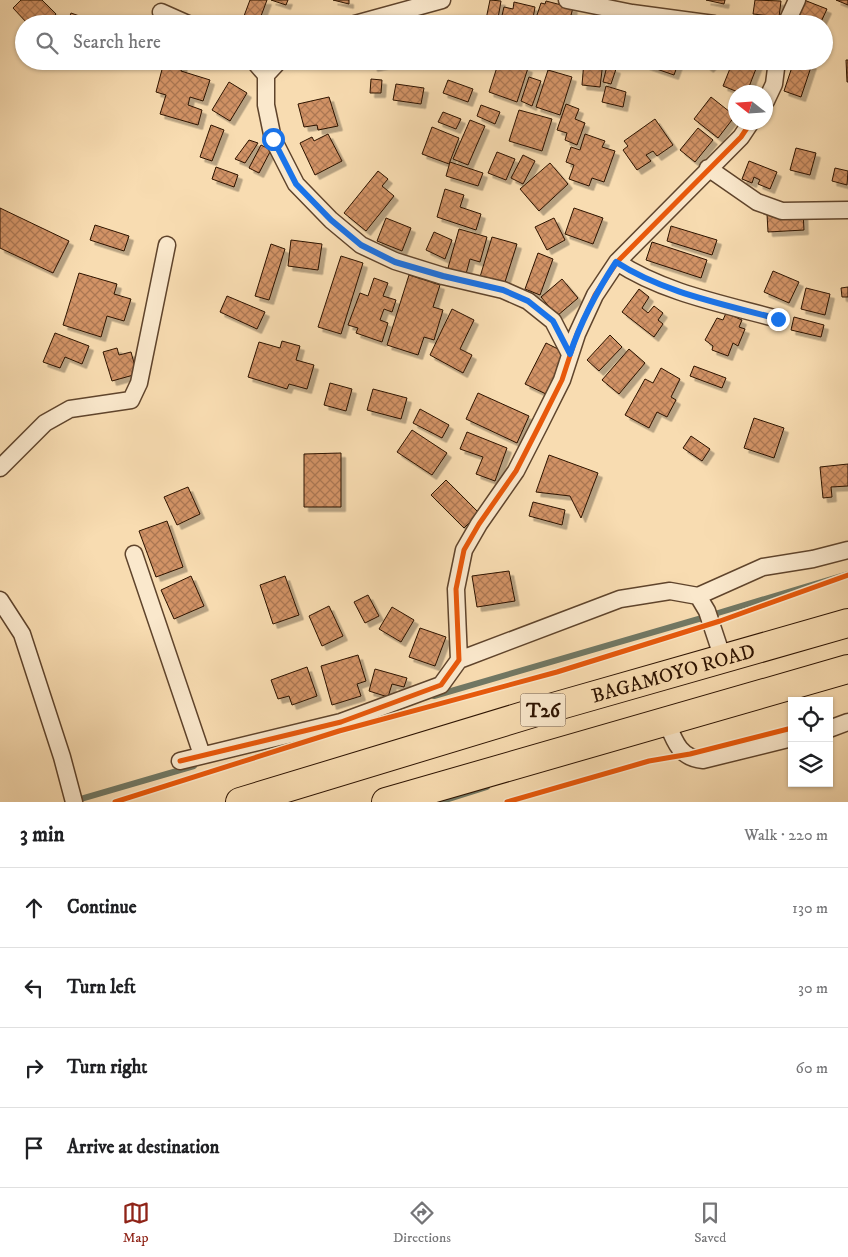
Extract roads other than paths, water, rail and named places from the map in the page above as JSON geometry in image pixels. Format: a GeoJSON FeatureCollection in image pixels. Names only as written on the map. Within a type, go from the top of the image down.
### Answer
{"type":"FeatureCollection","features":[{"type":"Feature","properties":{"kind":"highway","name":"BAGAMOYO ROAD"},"geometry":{"type":"LineString","coordinates":[[240,802],[543,710],[848,623]]}},
{"type":"Feature","properties":{"kind":"highway","name":"T26"},"geometry":{"type":"LineString","coordinates":[[386,802],[848,668]]}},
{"type":"Feature","properties":{"kind":"street"},"geometry":{"type":"LineString","coordinates":[[388,15],[442,0]]}},
{"type":"Feature","properties":{"kind":"street"},"geometry":{"type":"LineString","coordinates":[[567,0],[647,15]]}},
{"type":"Feature","properties":{"kind":"street"},"geometry":{"type":"LineString","coordinates":[[790,15],[797,0]]}},
{"type":"Feature","properties":{"kind":"street"},"geometry":{"type":"LineString","coordinates":[[160,12],[167,15]]}},
{"type":"Feature","properties":{"kind":"street"},"geometry":{"type":"LineString","coordinates":[[262,70],[266,75],[266,105],[273,139],[296,184],[331,220],[361,245],[395,262],[443,276],[503,290],[528,301],[553,321],[570,354]]}},
{"type":"Feature","properties":{"kind":"street"},"geometry":{"type":"LineString","coordinates":[[266,75],[271,70]]}},
{"type":"Feature","properties":{"kind":"street"},"geometry":{"type":"LineString","coordinates":[[773,86],[776,70]]}},
{"type":"Feature","properties":{"kind":"street"},"geometry":{"type":"LineString","coordinates":[[459,660],[456,589],[464,550],[479,524],[516,471],[562,380],[576,334],[595,294],[616,262],[741,137],[746,130]]}},
{"type":"Feature","properties":{"kind":"street"},"geometry":{"type":"LineString","coordinates":[[708,168],[757,202],[782,211],[848,210]]}},
{"type":"Feature","properties":{"kind":"street"},"geometry":{"type":"LineString","coordinates":[[0,468],[45,423],[70,409],[131,400],[139,383],[167,245]]}},
{"type":"Feature","properties":{"kind":"street"},"geometry":{"type":"LineString","coordinates":[[616,262],[633,272],[684,293],[778,319]]}},
{"type":"Feature","properties":{"kind":"street"},"geometry":{"type":"LineString","coordinates":[[180,761],[341,722],[423,692],[441,685],[459,660],[620,598],[670,591],[698,596],[763,567],[813,560],[848,550]]}},
{"type":"Feature","properties":{"kind":"street"},"geometry":{"type":"LineString","coordinates":[[134,554],[202,755]]}},
{"type":"Feature","properties":{"kind":"street"},"geometry":{"type":"LineString","coordinates":[[698,596],[707,611],[723,658]]}},
{"type":"Feature","properties":{"kind":"street"},"geometry":{"type":"LineString","coordinates":[[0,600],[22,634],[74,802]]}},
{"type":"Feature","properties":{"kind":"street"},"geometry":{"type":"LineString","coordinates":[[666,720],[681,751],[695,759],[703,760],[788,739]]}},
{"type":"Feature","properties":{"kind":"street"},"geometry":{"type":"LineString","coordinates":[[833,728],[848,722]]}},
{"type":"Feature","properties":{"kind":"waterway"},"geometry":{"type":"LineString","coordinates":[[718,613],[848,574]]}},
{"type":"Feature","properties":{"kind":"waterway"},"geometry":{"type":"LineString","coordinates":[[434,696],[702,618]]}},
{"type":"Feature","properties":{"kind":"waterway"},"geometry":{"type":"LineString","coordinates":[[74,801],[194,766]]}},
{"type":"Feature","properties":{"kind":"waterway"},"geometry":{"type":"LineString","coordinates":[[439,802],[487,787]]}}]}
